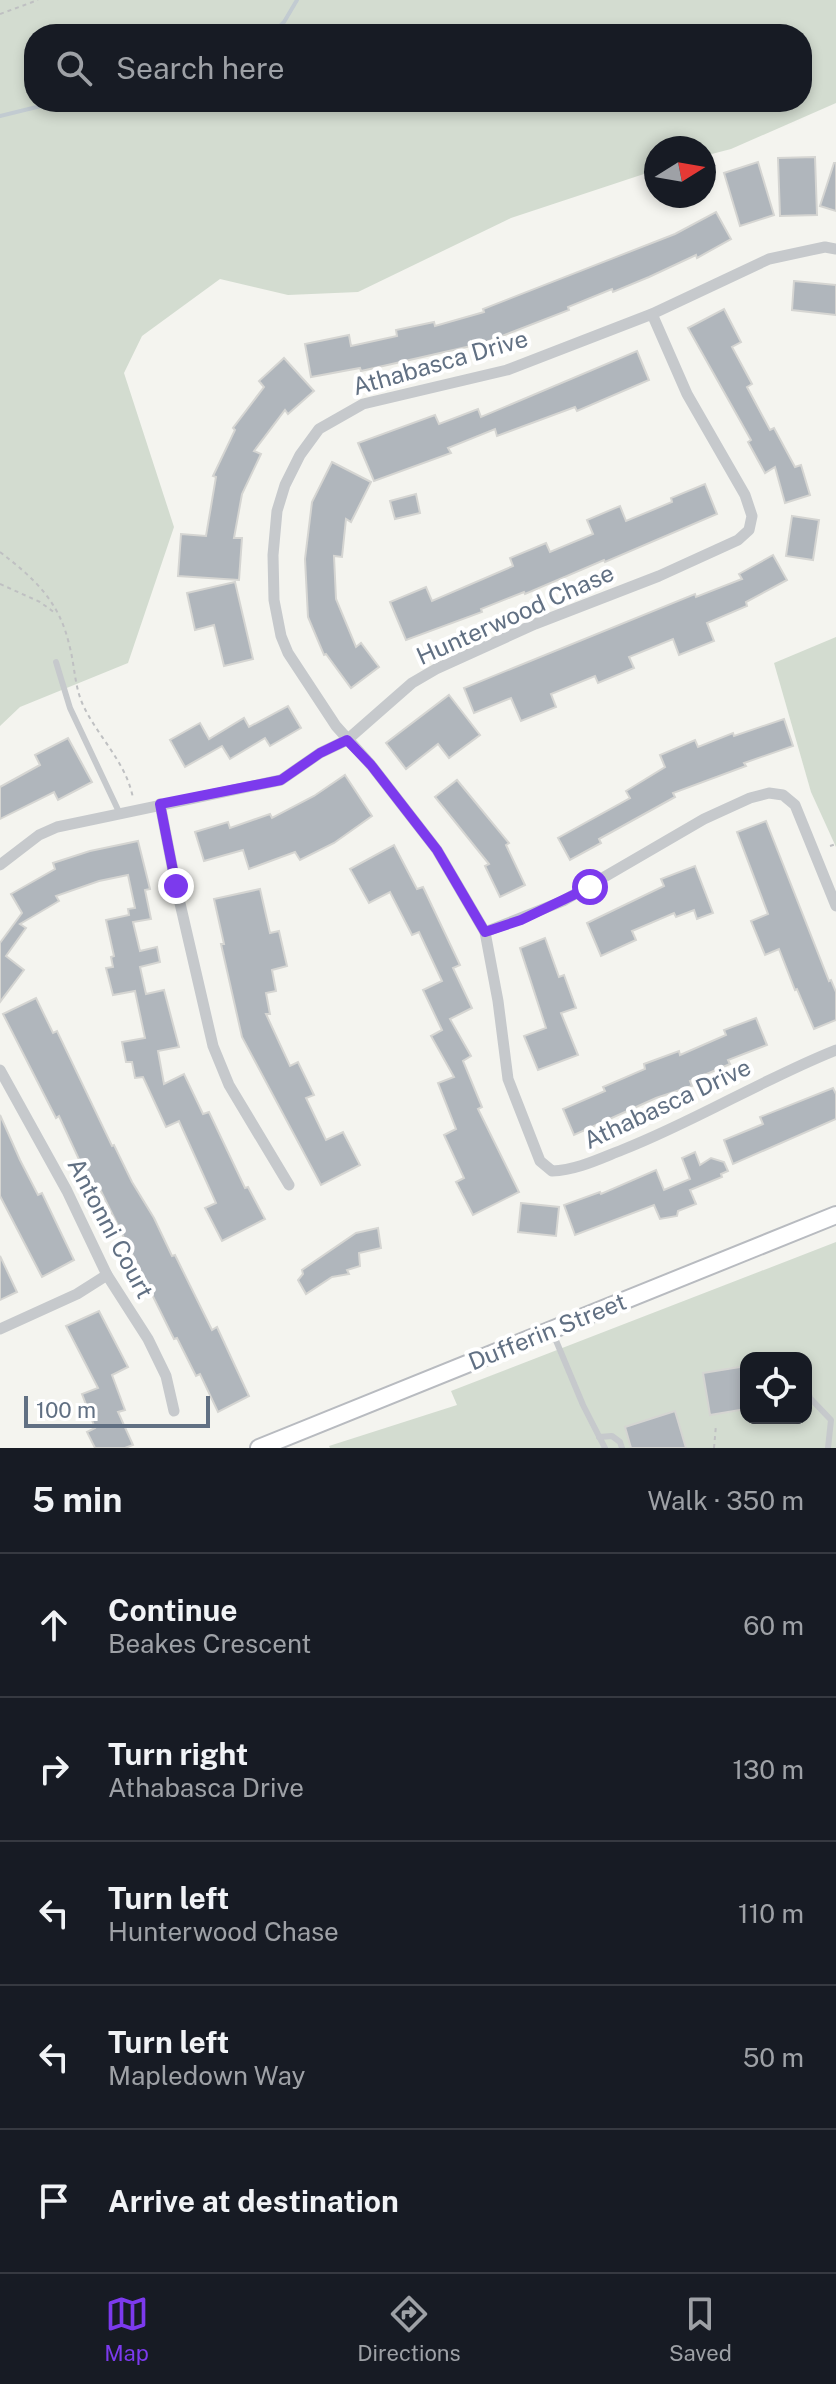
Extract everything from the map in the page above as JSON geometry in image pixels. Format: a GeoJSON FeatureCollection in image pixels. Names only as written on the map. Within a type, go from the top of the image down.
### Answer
{"type":"FeatureCollection","features":[{"type":"Feature","properties":{"kind":"main road","name":"Dufferin Street"},"geometry":{"type":"LineString","coordinates":[[259,1448],[836,1215]]}},
{"type":"Feature","properties":{"kind":"street","name":"Athabasca Drive"},"geometry":{"type":"LineString","coordinates":[[836,249],[825,247],[769,259],[652,314],[507,370],[363,404],[319,429],[300,455],[285,485],[277,511],[273,555],[274,600],[281,636],[288,653],[347,740],[371,765],[437,850],[485,932],[508,1079],[540,1161],[552,1171],[583,1166],[657,1136],[836,1050]]}},
{"type":"Feature","properties":{"kind":"street","name":"Hunterwood Chase"},"geometry":{"type":"LineString","coordinates":[[0,865],[39,835],[57,827],[281,780],[320,753],[347,740],[412,683],[436,669],[535,624],[682,566],[738,540],[749,530],[752,516],[745,495],[687,394],[652,314]]}},
{"type":"Feature","properties":{"kind":"street"},"geometry":{"type":"LineString","coordinates":[[485,932],[563,901],[704,819],[769,793],[783,795],[795,805],[836,906]]}},
{"type":"Feature","properties":{"kind":"street"},"geometry":{"type":"LineString","coordinates":[[160,804],[213,1046],[229,1085],[289,1185]]}},
{"type":"Feature","properties":{"kind":"street","name":"Antonni Court"},"geometry":{"type":"LineString","coordinates":[[0,1070],[67,1191],[107,1275],[148,1339],[166,1376],[174,1411]]}},
{"type":"Feature","properties":{"kind":"street"},"geometry":{"type":"LineString","coordinates":[[0,1329],[77,1294],[107,1275]]}},
{"type":"Feature","properties":{"kind":"lane"},"geometry":{"type":"LineString","coordinates":[[56,662],[70,708],[120,814]]}},
{"type":"Feature","properties":{"kind":"lane"},"geometry":{"type":"LineString","coordinates":[[551,1329],[605,1448]]}},
{"type":"Feature","properties":{"kind":"lane"},"geometry":{"type":"LineString","coordinates":[[812,1400],[831,1420],[828,1448]]}},
{"type":"Feature","properties":{"kind":"lane"},"geometry":{"type":"LineString","coordinates":[[599,1437],[612,1436],[622,1448]]}},
{"type":"Feature","properties":{"kind":"path"},"geometry":{"type":"LineString","coordinates":[[0,14],[38,0]]}},
{"type":"Feature","properties":{"kind":"path"},"geometry":{"type":"LineString","coordinates":[[0,552],[31,575],[51,600],[69,644],[75,683],[82,703],[128,777],[135,811]]}},
{"type":"Feature","properties":{"kind":"path"},"geometry":{"type":"LineString","coordinates":[[0,584],[56,613]]}},
{"type":"Feature","properties":{"kind":"path"},"geometry":{"type":"LineString","coordinates":[[830,846],[836,844]]}},
{"type":"Feature","properties":{"kind":"path"},"geometry":{"type":"LineString","coordinates":[[714,1448],[716,1425]]}},
{"type":"Feature","properties":{"kind":"shaded area"},"geometry":{"type":"Polygon","coordinates":[[[0,0],[836,0],[836,103],[716,153],[716,136],[644,136],[644,174],[511,218],[358,292],[288,295],[220,279],[142,336],[124,373],[174,527],[128,663],[20,707],[0,726],[0,0]]]}},
{"type":"Feature","properties":{"kind":"shaded area"},"geometry":{"type":"Polygon","coordinates":[[[836,637],[836,847],[811,792],[774,663],[836,637]]]}},
{"type":"Feature","properties":{"kind":"shaded area"},"geometry":{"type":"Polygon","coordinates":[[[836,1242],[836,1448],[329,1446],[457,1405],[451,1391],[836,1242]]]}},
{"type":"Feature","properties":{"kind":"building"},"geometry":{"type":"Polygon","coordinates":[[[815,157],[817,215],[780,216],[778,158],[815,157]]]}},
{"type":"Feature","properties":{"kind":"building"},"geometry":{"type":"Polygon","coordinates":[[[758,162],[774,215],[740,226],[724,173],[758,162]]]}},
{"type":"Feature","properties":{"kind":"building"},"geometry":{"type":"Polygon","coordinates":[[[836,163],[836,211],[820,206],[836,163]]]}},
{"type":"Feature","properties":{"kind":"building"},"geometry":{"type":"Polygon","coordinates":[[[716,212],[731,239],[697,258],[696,255],[484,343],[361,371],[360,368],[311,377],[305,344],[349,335],[351,346],[397,336],[396,330],[434,322],[435,326],[484,312],[483,309],[675,234],[716,212]]]}},
{"type":"Feature","properties":{"kind":"building"},"geometry":{"type":"Polygon","coordinates":[[[794,281],[836,285],[836,315],[792,310],[794,281]]]}},
{"type":"Feature","properties":{"kind":"building"},"geometry":{"type":"Polygon","coordinates":[[[724,309],[741,342],[732,347],[752,384],[747,387],[770,430],[774,428],[795,467],[801,465],[810,495],[785,503],[775,467],[765,473],[748,442],[751,440],[688,328],[724,309]]]}},
{"type":"Feature","properties":{"kind":"building"},"geometry":{"type":"Polygon","coordinates":[[[637,351],[649,380],[577,411],[575,407],[497,436],[495,429],[448,448],[451,453],[374,481],[358,443],[435,415],[439,424],[478,409],[481,417],[637,351]]]}},
{"type":"Feature","properties":{"kind":"building"},"geometry":{"type":"Polygon","coordinates":[[[284,358],[314,391],[288,414],[285,410],[254,451],[261,454],[242,494],[234,538],[242,538],[239,580],[178,576],[181,534],[206,536],[216,477],[213,476],[235,430],[233,428],[264,387],[259,381],[284,358]]]}},
{"type":"Feature","properties":{"kind":"building"},"geometry":{"type":"Polygon","coordinates":[[[332,462],[371,482],[351,522],[346,519],[342,557],[334,556],[336,599],[356,647],[361,643],[379,667],[351,688],[324,655],[308,617],[305,559],[312,502],[332,462]]]}},
{"type":"Feature","properties":{"kind":"building"},"geometry":{"type":"Polygon","coordinates":[[[705,484],[717,514],[605,562],[481,609],[482,612],[406,640],[390,602],[426,587],[432,601],[513,566],[510,558],[546,543],[550,552],[593,534],[587,520],[620,506],[626,521],[705,484]]]}},
{"type":"Feature","properties":{"kind":"building"},"geometry":{"type":"Polygon","coordinates":[[[416,494],[420,513],[395,519],[390,501],[416,494]]]}},
{"type":"Feature","properties":{"kind":"building"},"geometry":{"type":"Polygon","coordinates":[[[792,516],[819,520],[813,560],[786,556],[792,516]]]}},
{"type":"Feature","properties":{"kind":"building"},"geometry":{"type":"Polygon","coordinates":[[[773,555],[787,580],[746,602],[747,606],[707,623],[714,641],[679,655],[673,639],[629,657],[634,668],[598,683],[595,676],[551,694],[556,707],[521,721],[511,698],[474,713],[464,688],[695,594],[696,597],[742,579],[739,574],[773,555]]]}},
{"type":"Feature","properties":{"kind":"building"},"geometry":{"type":"Polygon","coordinates":[[[235,582],[253,659],[224,666],[214,625],[195,630],[187,593],[235,582]]]}},
{"type":"Feature","properties":{"kind":"building"},"geometry":{"type":"Polygon","coordinates":[[[449,695],[480,735],[449,758],[438,744],[406,769],[386,743],[449,695]]]}},
{"type":"Feature","properties":{"kind":"building"},"geometry":{"type":"Polygon","coordinates":[[[288,706],[301,728],[270,746],[265,738],[230,759],[222,746],[185,767],[170,740],[200,723],[209,739],[244,718],[249,727],[288,706]]]}},
{"type":"Feature","properties":{"kind":"building"},"geometry":{"type":"Polygon","coordinates":[[[784,719],[793,746],[673,793],[675,797],[599,839],[601,843],[570,860],[558,838],[630,798],[626,791],[665,767],[660,755],[695,740],[698,747],[733,733],[734,736],[784,719]]]}},
{"type":"Feature","properties":{"kind":"building"},"geometry":{"type":"Polygon","coordinates":[[[68,738],[92,782],[58,800],[54,792],[0,819],[0,787],[40,765],[35,755],[68,738]]]}},
{"type":"Feature","properties":{"kind":"building"},"geometry":{"type":"Polygon","coordinates":[[[345,775],[372,816],[334,843],[300,860],[295,852],[249,869],[243,850],[204,861],[195,832],[228,822],[230,828],[270,814],[272,818],[345,775]]]}},
{"type":"Feature","properties":{"kind":"building"},"geometry":{"type":"Polygon","coordinates":[[[457,780],[509,843],[506,845],[525,885],[500,897],[485,866],[489,864],[435,797],[457,780]]]}},
{"type":"Feature","properties":{"kind":"building"},"geometry":{"type":"Polygon","coordinates":[[[766,821],[836,992],[836,1020],[814,1029],[779,949],[765,955],[751,921],[768,914],[737,832],[766,821]]]}},
{"type":"Feature","properties":{"kind":"building"},"geometry":{"type":"Polygon","coordinates":[[[138,841],[150,889],[145,890],[151,919],[133,922],[140,951],[157,947],[160,962],[140,967],[146,994],[164,990],[179,1047],[158,1051],[164,1084],[184,1074],[203,1114],[209,1112],[245,1188],[248,1187],[265,1219],[222,1241],[205,1208],[216,1203],[179,1121],[166,1127],[143,1077],[135,1078],[132,1062],[126,1062],[122,1042],[145,1038],[135,991],[113,995],[106,968],[113,967],[111,957],[114,956],[106,920],[129,915],[128,909],[135,908],[128,875],[56,896],[59,901],[20,924],[26,928],[6,956],[24,970],[0,1002],[0,943],[22,913],[11,894],[55,869],[53,863],[138,841]]]}},
{"type":"Feature","properties":{"kind":"building"},"geometry":{"type":"Polygon","coordinates":[[[394,845],[417,889],[423,887],[460,965],[453,968],[472,1008],[450,1019],[471,1056],[463,1061],[482,1107],[478,1109],[519,1192],[473,1215],[456,1182],[464,1178],[444,1135],[456,1129],[438,1083],[454,1077],[431,1036],[442,1030],[423,990],[442,981],[419,932],[412,935],[390,892],[369,903],[350,869],[394,845]]]}},
{"type":"Feature","properties":{"kind":"building"},"geometry":{"type":"Polygon","coordinates":[[[695,866],[713,913],[697,919],[694,910],[676,917],[674,913],[632,931],[636,940],[601,956],[587,923],[664,886],[661,879],[695,866]]]}},
{"type":"Feature","properties":{"kind":"building"},"geometry":{"type":"Polygon","coordinates":[[[260,889],[270,933],[279,931],[287,966],[272,970],[276,991],[266,993],[270,1014],[266,1014],[290,1066],[298,1062],[314,1095],[306,1098],[326,1140],[343,1132],[360,1165],[321,1185],[242,1037],[221,944],[224,944],[214,899],[260,889]]]}},
{"type":"Feature","properties":{"kind":"building"},"geometry":{"type":"Polygon","coordinates":[[[545,938],[559,977],[564,975],[576,1008],[561,1013],[578,1055],[538,1070],[524,1036],[546,1028],[520,948],[545,938]]]}},
{"type":"Feature","properties":{"kind":"building"},"geometry":{"type":"Polygon","coordinates":[[[36,998],[53,1033],[57,1031],[112,1146],[172,1256],[175,1255],[212,1330],[217,1327],[249,1396],[218,1412],[200,1374],[196,1376],[177,1338],[174,1339],[100,1189],[94,1192],[59,1116],[56,1118],[3,1014],[36,998]]]}},
{"type":"Feature","properties":{"kind":"building"},"geometry":{"type":"Polygon","coordinates":[[[756,1018],[767,1045],[728,1060],[730,1064],[690,1081],[692,1086],[656,1098],[574,1135],[563,1109],[645,1069],[644,1064],[679,1051],[680,1055],[726,1035],[724,1030],[756,1018]]]}},
{"type":"Feature","properties":{"kind":"building"},"geometry":{"type":"Polygon","coordinates":[[[833,1088],[836,1094],[836,1119],[733,1164],[724,1140],[763,1124],[760,1117],[833,1088]]]}},
{"type":"Feature","properties":{"kind":"building"},"geometry":{"type":"Polygon","coordinates":[[[0,1115],[20,1160],[38,1195],[42,1193],[74,1260],[42,1277],[0,1196],[0,1115]]]}},
{"type":"Feature","properties":{"kind":"building"},"geometry":{"type":"Polygon","coordinates":[[[695,1152],[700,1165],[711,1158],[724,1162],[728,1171],[721,1174],[722,1177],[690,1190],[696,1204],[678,1211],[677,1216],[660,1219],[654,1205],[575,1235],[564,1205],[601,1194],[656,1170],[664,1190],[690,1179],[682,1158],[695,1152]]]}},
{"type":"Feature","properties":{"kind":"building"},"geometry":{"type":"Polygon","coordinates":[[[521,1203],[559,1207],[556,1236],[518,1232],[521,1203]]]}},
{"type":"Feature","properties":{"kind":"building"},"geometry":{"type":"Polygon","coordinates":[[[378,1228],[381,1248],[359,1253],[360,1266],[347,1270],[349,1274],[332,1277],[306,1294],[298,1280],[303,1274],[302,1270],[356,1233],[378,1228]]]}},
{"type":"Feature","properties":{"kind":"building"},"geometry":{"type":"Polygon","coordinates":[[[0,1256],[17,1292],[0,1300],[0,1256]]]}},
{"type":"Feature","properties":{"kind":"building"},"geometry":{"type":"Polygon","coordinates":[[[99,1311],[128,1367],[112,1375],[125,1410],[118,1412],[133,1445],[125,1448],[95,1448],[87,1432],[95,1428],[82,1394],[98,1388],[66,1326],[99,1311]]]}},
{"type":"Feature","properties":{"kind":"building"},"geometry":{"type":"Polygon","coordinates":[[[740,1367],[740,1410],[710,1415],[703,1373],[740,1367]]]}},
{"type":"Feature","properties":{"kind":"building"},"geometry":{"type":"Polygon","coordinates":[[[675,1411],[686,1448],[631,1448],[625,1427],[675,1411]]]}},
{"type":"Feature","properties":{"kind":"waterway"},"geometry":{"type":"LineString","coordinates":[[282,24],[297,0]]}},
{"type":"Feature","properties":{"kind":"waterway"},"geometry":{"type":"LineString","coordinates":[[0,116],[24,110]]}},
{"type":"Feature","properties":{"kind":"route"},"geometry":{"type":"LineString","coordinates":[[176,886],[160,804],[281,780],[320,753],[347,740],[371,765],[437,850],[485,932],[521,920],[590,887]]}}]}
